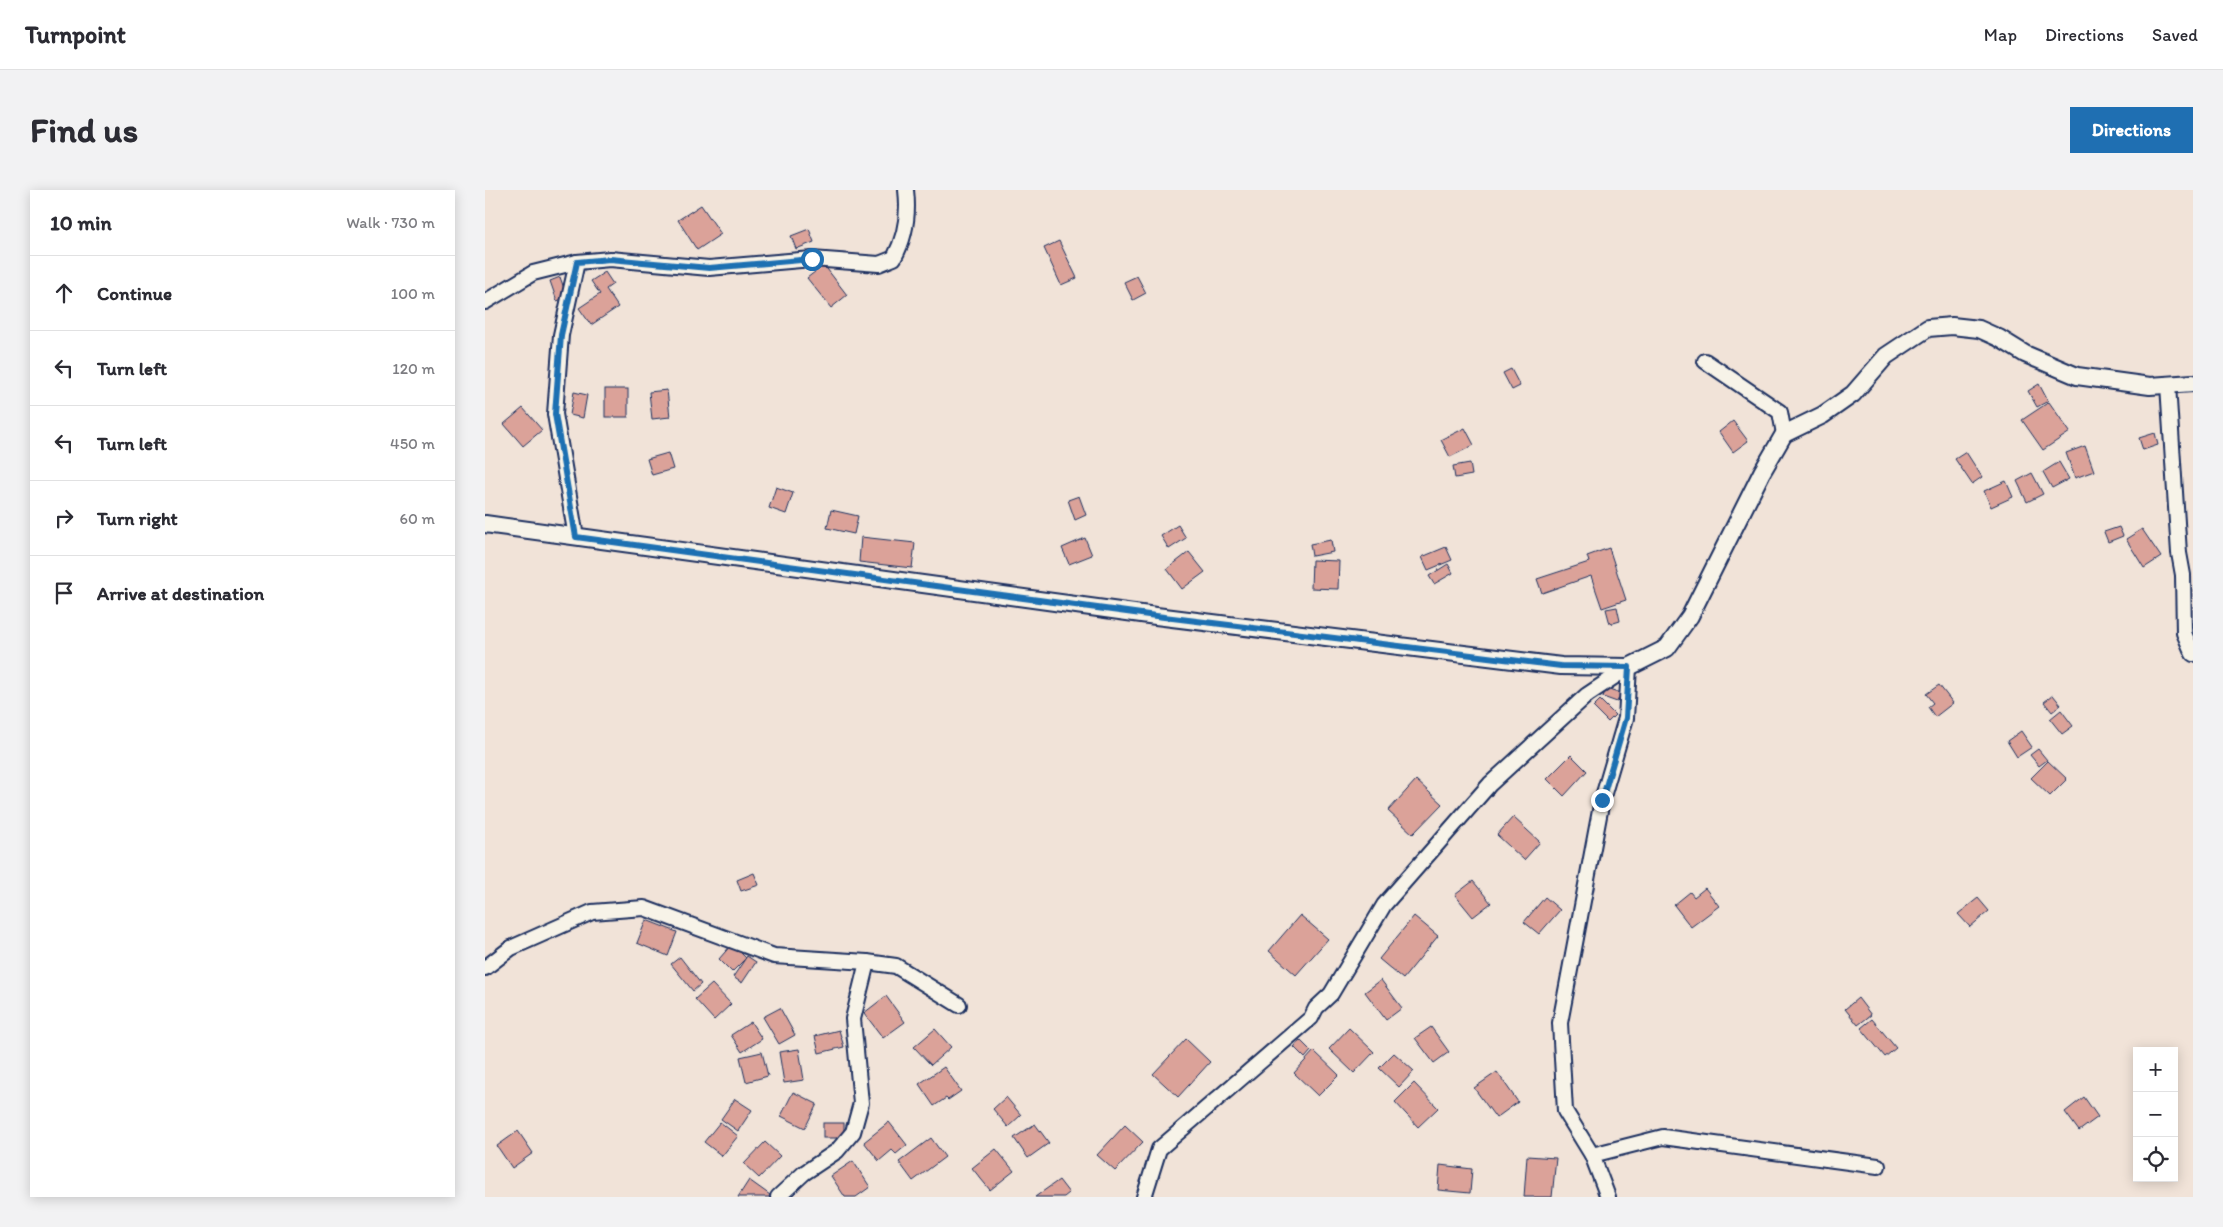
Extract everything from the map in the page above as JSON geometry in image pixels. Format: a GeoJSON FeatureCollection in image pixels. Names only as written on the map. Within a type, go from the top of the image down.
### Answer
{"type":"FeatureCollection","features":[{"type":"Feature","properties":{"kind":"street"},"geometry":{"type":"LineString","coordinates":[[485,302],[533,273],[577,262],[610,259],[709,268],[812,259],[879,264],[894,258],[904,240],[909,209],[906,190]]}},
{"type":"Feature","properties":{"kind":"street"},"geometry":{"type":"LineString","coordinates":[[576,537],[555,414],[561,335],[577,262]]}},
{"type":"Feature","properties":{"kind":"street"},"geometry":{"type":"LineString","coordinates":[[1143,1197],[1159,1149],[1311,1018],[1316,1008],[1331,994],[1384,905],[1490,784],[1587,695],[1629,667],[1667,648],[1690,616],[1762,472],[1784,434],[1823,415],[1853,394],[1886,356],[1928,328],[1952,326],[1979,329],[1999,338],[2025,354],[2077,376],[2149,386],[2193,383]]}},
{"type":"Feature","properties":{"kind":"street"},"geometry":{"type":"LineString","coordinates":[[1705,362],[1780,412],[1784,434]]}},
{"type":"Feature","properties":{"kind":"street"},"geometry":{"type":"LineString","coordinates":[[2168,385],[2179,553],[2183,575],[2184,633],[2193,654]]}},
{"type":"Feature","properties":{"kind":"street"},"geometry":{"type":"LineString","coordinates":[[485,524],[1166,618],[1561,666],[1629,667]]}},
{"type":"Feature","properties":{"kind":"street"},"geometry":{"type":"LineString","coordinates":[[1609,1197],[1592,1155],[1565,1111],[1559,1023],[1602,800],[1626,718],[1629,667]]}},
{"type":"Feature","properties":{"kind":"street"},"geometry":{"type":"LineString","coordinates":[[485,968],[511,948],[592,912],[644,908],[774,956],[867,962],[896,966],[959,1005]]}},
{"type":"Feature","properties":{"kind":"street"},"geometry":{"type":"LineString","coordinates":[[778,1197],[805,1172],[837,1151],[853,1132],[861,1103],[853,1019],[867,962]]}},
{"type":"Feature","properties":{"kind":"street"},"geometry":{"type":"LineString","coordinates":[[1592,1155],[1663,1137],[1878,1166]]}},
{"type":"Feature","properties":{"kind":"building"},"geometry":{"type":"Polygon","coordinates":[[[701,205],[721,234],[697,250],[678,220],[701,205]]]}},
{"type":"Feature","properties":{"kind":"building"},"geometry":{"type":"Polygon","coordinates":[[[809,229],[814,242],[796,249],[791,236],[809,229]]]}},
{"type":"Feature","properties":{"kind":"building"},"geometry":{"type":"Polygon","coordinates":[[[1059,241],[1077,278],[1061,285],[1044,248],[1059,241]]]}},
{"type":"Feature","properties":{"kind":"building"},"geometry":{"type":"Polygon","coordinates":[[[824,265],[847,295],[831,308],[807,278],[824,265]]]}},
{"type":"Feature","properties":{"kind":"building"},"geometry":{"type":"Polygon","coordinates":[[[605,272],[613,284],[606,289],[618,307],[591,325],[579,308],[600,294],[591,281],[605,272]]]}},
{"type":"Feature","properties":{"kind":"building"},"geometry":{"type":"Polygon","coordinates":[[[1137,276],[1146,293],[1133,300],[1124,282],[1137,276]]]}},
{"type":"Feature","properties":{"kind":"building"},"geometry":{"type":"Polygon","coordinates":[[[560,277],[567,297],[557,301],[550,281],[560,277]]]}},
{"type":"Feature","properties":{"kind":"building"},"geometry":{"type":"Polygon","coordinates":[[[1511,369],[1520,386],[1512,390],[1503,373],[1511,369]]]}},
{"type":"Feature","properties":{"kind":"building"},"geometry":{"type":"Polygon","coordinates":[[[2039,384],[2048,401],[2037,407],[2028,391],[2039,384]]]}},
{"type":"Feature","properties":{"kind":"building"},"geometry":{"type":"Polygon","coordinates":[[[605,389],[628,389],[628,417],[605,417],[605,389]]]}},
{"type":"Feature","properties":{"kind":"building"},"geometry":{"type":"Polygon","coordinates":[[[667,390],[670,417],[652,419],[649,392],[667,390]]]}},
{"type":"Feature","properties":{"kind":"building"},"geometry":{"type":"Polygon","coordinates":[[[574,392],[587,395],[583,418],[570,415],[574,392]]]}},
{"type":"Feature","properties":{"kind":"building"},"geometry":{"type":"Polygon","coordinates":[[[2049,402],[2070,432],[2043,450],[2022,420],[2049,402]]]}},
{"type":"Feature","properties":{"kind":"building"},"geometry":{"type":"Polygon","coordinates":[[[523,408],[542,430],[523,446],[504,424],[523,408]]]}},
{"type":"Feature","properties":{"kind":"building"},"geometry":{"type":"Polygon","coordinates":[[[1733,421],[1748,441],[1733,452],[1719,432],[1733,421]]]}},
{"type":"Feature","properties":{"kind":"building"},"geometry":{"type":"Polygon","coordinates":[[[1465,428],[1474,445],[1450,457],[1441,440],[1465,428]]]}},
{"type":"Feature","properties":{"kind":"building"},"geometry":{"type":"Polygon","coordinates":[[[2155,433],[2158,445],[2143,450],[2139,438],[2155,433]]]}},
{"type":"Feature","properties":{"kind":"building"},"geometry":{"type":"Polygon","coordinates":[[[2085,446],[2094,471],[2075,478],[2066,453],[2085,446]]]}},
{"type":"Feature","properties":{"kind":"building"},"geometry":{"type":"Polygon","coordinates":[[[1966,452],[1982,477],[1972,484],[1955,459],[1966,452]]]}},
{"type":"Feature","properties":{"kind":"building"},"geometry":{"type":"Polygon","coordinates":[[[668,453],[673,469],[652,475],[647,459],[668,453]]]}},
{"type":"Feature","properties":{"kind":"building"},"geometry":{"type":"Polygon","coordinates":[[[2059,462],[2069,479],[2052,488],[2043,472],[2059,462]]]}},
{"type":"Feature","properties":{"kind":"building"},"geometry":{"type":"Polygon","coordinates":[[[1470,463],[1472,475],[1455,478],[1453,466],[1470,463]]]}},
{"type":"Feature","properties":{"kind":"building"},"geometry":{"type":"Polygon","coordinates":[[[2032,473],[2043,494],[2027,502],[2017,481],[2032,473]]]}},
{"type":"Feature","properties":{"kind":"building"},"geometry":{"type":"Polygon","coordinates":[[[2006,481],[2013,497],[1991,507],[1984,491],[2006,481]]]}},
{"type":"Feature","properties":{"kind":"building"},"geometry":{"type":"Polygon","coordinates":[[[776,487],[793,493],[786,514],[769,508],[776,487]]]}},
{"type":"Feature","properties":{"kind":"building"},"geometry":{"type":"Polygon","coordinates":[[[1079,496],[1086,515],[1075,520],[1068,500],[1079,496]]]}},
{"type":"Feature","properties":{"kind":"building"},"geometry":{"type":"Polygon","coordinates":[[[831,510],[858,516],[854,534],[827,528],[831,510]]]}},
{"type":"Feature","properties":{"kind":"building"},"geometry":{"type":"Polygon","coordinates":[[[1178,525],[1186,538],[1169,549],[1161,536],[1178,525]]]}},
{"type":"Feature","properties":{"kind":"building"},"geometry":{"type":"Polygon","coordinates":[[[2119,527],[2123,536],[2108,542],[2104,532],[2119,527]]]}},
{"type":"Feature","properties":{"kind":"building"},"geometry":{"type":"Polygon","coordinates":[[[2142,529],[2161,557],[2144,568],[2126,539],[2142,529]]]}},
{"type":"Feature","properties":{"kind":"building"},"geometry":{"type":"Polygon","coordinates":[[[861,537],[915,543],[912,568],[859,562],[861,537]]]}},
{"type":"Feature","properties":{"kind":"building"},"geometry":{"type":"Polygon","coordinates":[[[1085,538],[1092,555],[1069,564],[1062,548],[1085,538]]]}},
{"type":"Feature","properties":{"kind":"building"},"geometry":{"type":"Polygon","coordinates":[[[1331,540],[1333,552],[1312,556],[1310,544],[1331,540]]]}},
{"type":"Feature","properties":{"kind":"building"},"geometry":{"type":"Polygon","coordinates":[[[1446,547],[1452,560],[1428,570],[1422,557],[1446,547]]]}},
{"type":"Feature","properties":{"kind":"building"},"geometry":{"type":"Polygon","coordinates":[[[1609,548],[1626,600],[1602,608],[1591,576],[1542,593],[1537,579],[1589,562],[1587,556],[1609,548]]]}},
{"type":"Feature","properties":{"kind":"building"},"geometry":{"type":"Polygon","coordinates":[[[1189,552],[1205,572],[1182,589],[1167,569],[1189,552]]]}},
{"type":"Feature","properties":{"kind":"building"},"geometry":{"type":"Polygon","coordinates":[[[1312,560],[1339,561],[1338,589],[1311,588],[1312,560]]]}},
{"type":"Feature","properties":{"kind":"building"},"geometry":{"type":"Polygon","coordinates":[[[1448,564],[1453,573],[1434,584],[1429,576],[1448,564]]]}},
{"type":"Feature","properties":{"kind":"building"},"geometry":{"type":"Polygon","coordinates":[[[1617,607],[1620,621],[1610,624],[1606,609],[1617,607]]]}},
{"type":"Feature","properties":{"kind":"building"},"geometry":{"type":"Polygon","coordinates":[[[1939,685],[1953,703],[1935,717],[1928,707],[1933,703],[1926,694],[1939,685]]]}},
{"type":"Feature","properties":{"kind":"building"},"geometry":{"type":"Polygon","coordinates":[[[1606,688],[1621,693],[1617,702],[1603,697],[1606,688]]]}},
{"type":"Feature","properties":{"kind":"building"},"geometry":{"type":"Polygon","coordinates":[[[2053,695],[2061,705],[2052,712],[2044,702],[2053,695]]]}},
{"type":"Feature","properties":{"kind":"building"},"geometry":{"type":"Polygon","coordinates":[[[1600,700],[1615,715],[1608,722],[1593,707],[1600,700]]]}},
{"type":"Feature","properties":{"kind":"building"},"geometry":{"type":"Polygon","coordinates":[[[2061,710],[2073,726],[2062,734],[2050,719],[2061,710]]]}},
{"type":"Feature","properties":{"kind":"building"},"geometry":{"type":"Polygon","coordinates":[[[2021,731],[2032,747],[2017,757],[2007,741],[2021,731]]]}},
{"type":"Feature","properties":{"kind":"building"},"geometry":{"type":"Polygon","coordinates":[[[2038,749],[2047,760],[2039,766],[2030,755],[2038,749]]]}},
{"type":"Feature","properties":{"kind":"building"},"geometry":{"type":"Polygon","coordinates":[[[1571,755],[1587,771],[1564,796],[1547,779],[1571,755]]]}},
{"type":"Feature","properties":{"kind":"building"},"geometry":{"type":"Polygon","coordinates":[[[2048,761],[2067,779],[2050,796],[2031,778],[2048,761]]]}},
{"type":"Feature","properties":{"kind":"building"},"geometry":{"type":"Polygon","coordinates":[[[1416,780],[1442,804],[1413,834],[1388,811],[1416,780]]]}},
{"type":"Feature","properties":{"kind":"building"},"geometry":{"type":"Polygon","coordinates":[[[1513,817],[1540,842],[1524,860],[1497,835],[1513,817]]]}},
{"type":"Feature","properties":{"kind":"building"},"geometry":{"type":"Polygon","coordinates":[[[754,873],[759,885],[741,891],[737,880],[754,873]]]}},
{"type":"Feature","properties":{"kind":"building"},"geometry":{"type":"Polygon","coordinates":[[[1473,881],[1491,903],[1473,917],[1455,895],[1473,881]]]}},
{"type":"Feature","properties":{"kind":"building"},"geometry":{"type":"Polygon","coordinates":[[[1705,888],[1719,906],[1691,927],[1674,905],[1690,892],[1694,897],[1705,888]]]}},
{"type":"Feature","properties":{"kind":"building"},"geometry":{"type":"Polygon","coordinates":[[[1545,897],[1560,910],[1539,934],[1524,922],[1545,897]]]}},
{"type":"Feature","properties":{"kind":"building"},"geometry":{"type":"Polygon","coordinates":[[[1978,898],[1989,911],[1970,927],[1958,914],[1978,898]]]}},
{"type":"Feature","properties":{"kind":"building"},"geometry":{"type":"Polygon","coordinates":[[[1300,915],[1328,939],[1296,975],[1269,951],[1300,915]]]}},
{"type":"Feature","properties":{"kind":"building"},"geometry":{"type":"Polygon","coordinates":[[[1414,916],[1438,936],[1403,979],[1379,959],[1414,916]]]}},
{"type":"Feature","properties":{"kind":"building"},"geometry":{"type":"Polygon","coordinates":[[[646,920],[677,932],[668,956],[637,943],[646,920]]]}},
{"type":"Feature","properties":{"kind":"building"},"geometry":{"type":"Polygon","coordinates":[[[732,944],[746,958],[732,972],[719,959],[732,944]]]}},
{"type":"Feature","properties":{"kind":"building"},"geometry":{"type":"Polygon","coordinates":[[[747,956],[756,962],[742,983],[733,977],[747,956]]]}},
{"type":"Feature","properties":{"kind":"building"},"geometry":{"type":"Polygon","coordinates":[[[680,957],[701,984],[693,991],[671,964],[680,957]]]}},
{"type":"Feature","properties":{"kind":"building"},"geometry":{"type":"Polygon","coordinates":[[[1381,980],[1402,1008],[1386,1020],[1365,992],[1381,980]]]}},
{"type":"Feature","properties":{"kind":"building"},"geometry":{"type":"Polygon","coordinates":[[[712,984],[731,1004],[714,1020],[695,999],[712,984]]]}},
{"type":"Feature","properties":{"kind":"building"},"geometry":{"type":"Polygon","coordinates":[[[886,996],[905,1022],[883,1038],[864,1013],[886,996]]]}},
{"type":"Feature","properties":{"kind":"building"},"geometry":{"type":"Polygon","coordinates":[[[1858,998],[1871,1015],[1858,1025],[1845,1009],[1858,998]]]}},
{"type":"Feature","properties":{"kind":"building"},"geometry":{"type":"Polygon","coordinates":[[[780,1008],[795,1035],[779,1044],[763,1017],[780,1008]]]}},
{"type":"Feature","properties":{"kind":"building"},"geometry":{"type":"Polygon","coordinates":[[[1872,1019],[1896,1048],[1885,1057],[1861,1028],[1872,1019]]]}},
{"type":"Feature","properties":{"kind":"building"},"geometry":{"type":"Polygon","coordinates":[[[751,1022],[762,1039],[742,1052],[731,1035],[751,1022]]]}},
{"type":"Feature","properties":{"kind":"building"},"geometry":{"type":"Polygon","coordinates":[[[1431,1027],[1449,1052],[1434,1063],[1415,1038],[1431,1027]]]}},
{"type":"Feature","properties":{"kind":"building"},"geometry":{"type":"Polygon","coordinates":[[[1349,1028],[1374,1052],[1354,1073],[1329,1049],[1349,1028]]]}},
{"type":"Feature","properties":{"kind":"building"},"geometry":{"type":"Polygon","coordinates":[[[935,1029],[951,1047],[931,1065],[914,1047],[935,1029]]]}},
{"type":"Feature","properties":{"kind":"building"},"geometry":{"type":"Polygon","coordinates":[[[839,1030],[844,1047],[819,1053],[815,1036],[839,1030]]]}},
{"type":"Feature","properties":{"kind":"building"},"geometry":{"type":"Polygon","coordinates":[[[1186,1039],[1210,1062],[1178,1097],[1153,1074],[1186,1039]]]}},
{"type":"Feature","properties":{"kind":"building"},"geometry":{"type":"Polygon","coordinates":[[[1300,1040],[1311,1051],[1305,1058],[1294,1047],[1300,1040]]]}},
{"type":"Feature","properties":{"kind":"building"},"geometry":{"type":"Polygon","coordinates":[[[799,1049],[804,1080],[784,1083],[779,1052],[799,1049]]]}},
{"type":"Feature","properties":{"kind":"building"},"geometry":{"type":"Polygon","coordinates":[[[1314,1051],[1339,1075],[1318,1096],[1294,1073],[1314,1051]]]}},
{"type":"Feature","properties":{"kind":"building"},"geometry":{"type":"Polygon","coordinates":[[[762,1052],[768,1076],[746,1082],[740,1057],[762,1052]]]}},
{"type":"Feature","properties":{"kind":"building"},"geometry":{"type":"Polygon","coordinates":[[[1394,1053],[1414,1071],[1399,1087],[1379,1068],[1394,1053]]]}},
{"type":"Feature","properties":{"kind":"building"},"geometry":{"type":"Polygon","coordinates":[[[944,1067],[961,1091],[948,1100],[946,1098],[934,1106],[919,1084],[944,1067]]]}},
{"type":"Feature","properties":{"kind":"building"},"geometry":{"type":"Polygon","coordinates":[[[1497,1072],[1518,1102],[1496,1118],[1474,1088],[1497,1072]]]}},
{"type":"Feature","properties":{"kind":"building"},"geometry":{"type":"Polygon","coordinates":[[[1414,1083],[1438,1108],[1418,1127],[1395,1102],[1414,1083]]]}},
{"type":"Feature","properties":{"kind":"building"},"geometry":{"type":"Polygon","coordinates":[[[793,1092],[817,1104],[805,1128],[781,1116],[793,1092]]]}},
{"type":"Feature","properties":{"kind":"building"},"geometry":{"type":"Polygon","coordinates":[[[1006,1097],[1021,1115],[1008,1127],[993,1109],[1006,1097]]]}},
{"type":"Feature","properties":{"kind":"building"},"geometry":{"type":"Polygon","coordinates":[[[2084,1097],[2098,1117],[2079,1131],[2065,1112],[2084,1097]]]}},
{"type":"Feature","properties":{"kind":"building"},"geometry":{"type":"Polygon","coordinates":[[[735,1099],[752,1110],[738,1131],[721,1119],[735,1099]]]}},
{"type":"Feature","properties":{"kind":"building"},"geometry":{"type":"Polygon","coordinates":[[[720,1122],[738,1136],[722,1156],[704,1142],[720,1122]]]}},
{"type":"Feature","properties":{"kind":"building"},"geometry":{"type":"Polygon","coordinates":[[[889,1122],[907,1145],[896,1154],[892,1150],[879,1161],[864,1142],[889,1122]]]}},
{"type":"Feature","properties":{"kind":"building"},"geometry":{"type":"Polygon","coordinates":[[[823,1123],[844,1123],[844,1138],[823,1138],[823,1123]]]}},
{"type":"Feature","properties":{"kind":"building"},"geometry":{"type":"Polygon","coordinates":[[[1035,1124],[1049,1143],[1028,1158],[1014,1138],[1035,1124]]]}},
{"type":"Feature","properties":{"kind":"building"},"geometry":{"type":"Polygon","coordinates":[[[1125,1125],[1143,1142],[1115,1171],[1097,1155],[1125,1125]]]}},
{"type":"Feature","properties":{"kind":"building"},"geometry":{"type":"Polygon","coordinates":[[[518,1131],[533,1153],[512,1168],[497,1146],[518,1131]]]}},
{"type":"Feature","properties":{"kind":"building"},"geometry":{"type":"Polygon","coordinates":[[[931,1138],[945,1157],[913,1181],[899,1162],[931,1138]]]}},
{"type":"Feature","properties":{"kind":"building"},"geometry":{"type":"Polygon","coordinates":[[[765,1142],[780,1156],[759,1178],[744,1164],[765,1142]]]}},
{"type":"Feature","properties":{"kind":"building"},"geometry":{"type":"Polygon","coordinates":[[[996,1149],[1014,1171],[990,1190],[972,1168],[996,1149]]]}},
{"type":"Feature","properties":{"kind":"building"},"geometry":{"type":"Polygon","coordinates":[[[1527,1156],[1556,1158],[1552,1197],[1524,1197],[1527,1156]]]}},
{"type":"Feature","properties":{"kind":"building"},"geometry":{"type":"Polygon","coordinates":[[[853,1161],[870,1187],[856,1197],[845,1197],[831,1176],[853,1161]]]}},
{"type":"Feature","properties":{"kind":"building"},"geometry":{"type":"Polygon","coordinates":[[[1440,1165],[1472,1169],[1470,1193],[1438,1190],[1440,1165]]]}},
{"type":"Feature","properties":{"kind":"building"},"geometry":{"type":"Polygon","coordinates":[[[749,1180],[770,1195],[769,1197],[738,1197],[749,1180]]]}},
{"type":"Feature","properties":{"kind":"building"},"geometry":{"type":"Polygon","coordinates":[[[1059,1180],[1069,1193],[1064,1197],[1035,1197],[1059,1180]]]}},
{"type":"Feature","properties":{"kind":"route"},"geometry":{"type":"LineString","coordinates":[[812,259],[709,268],[610,259],[577,262],[561,335],[555,414],[576,537],[1156,616],[1561,666],[1629,667],[1626,718],[1602,800]]}}]}
